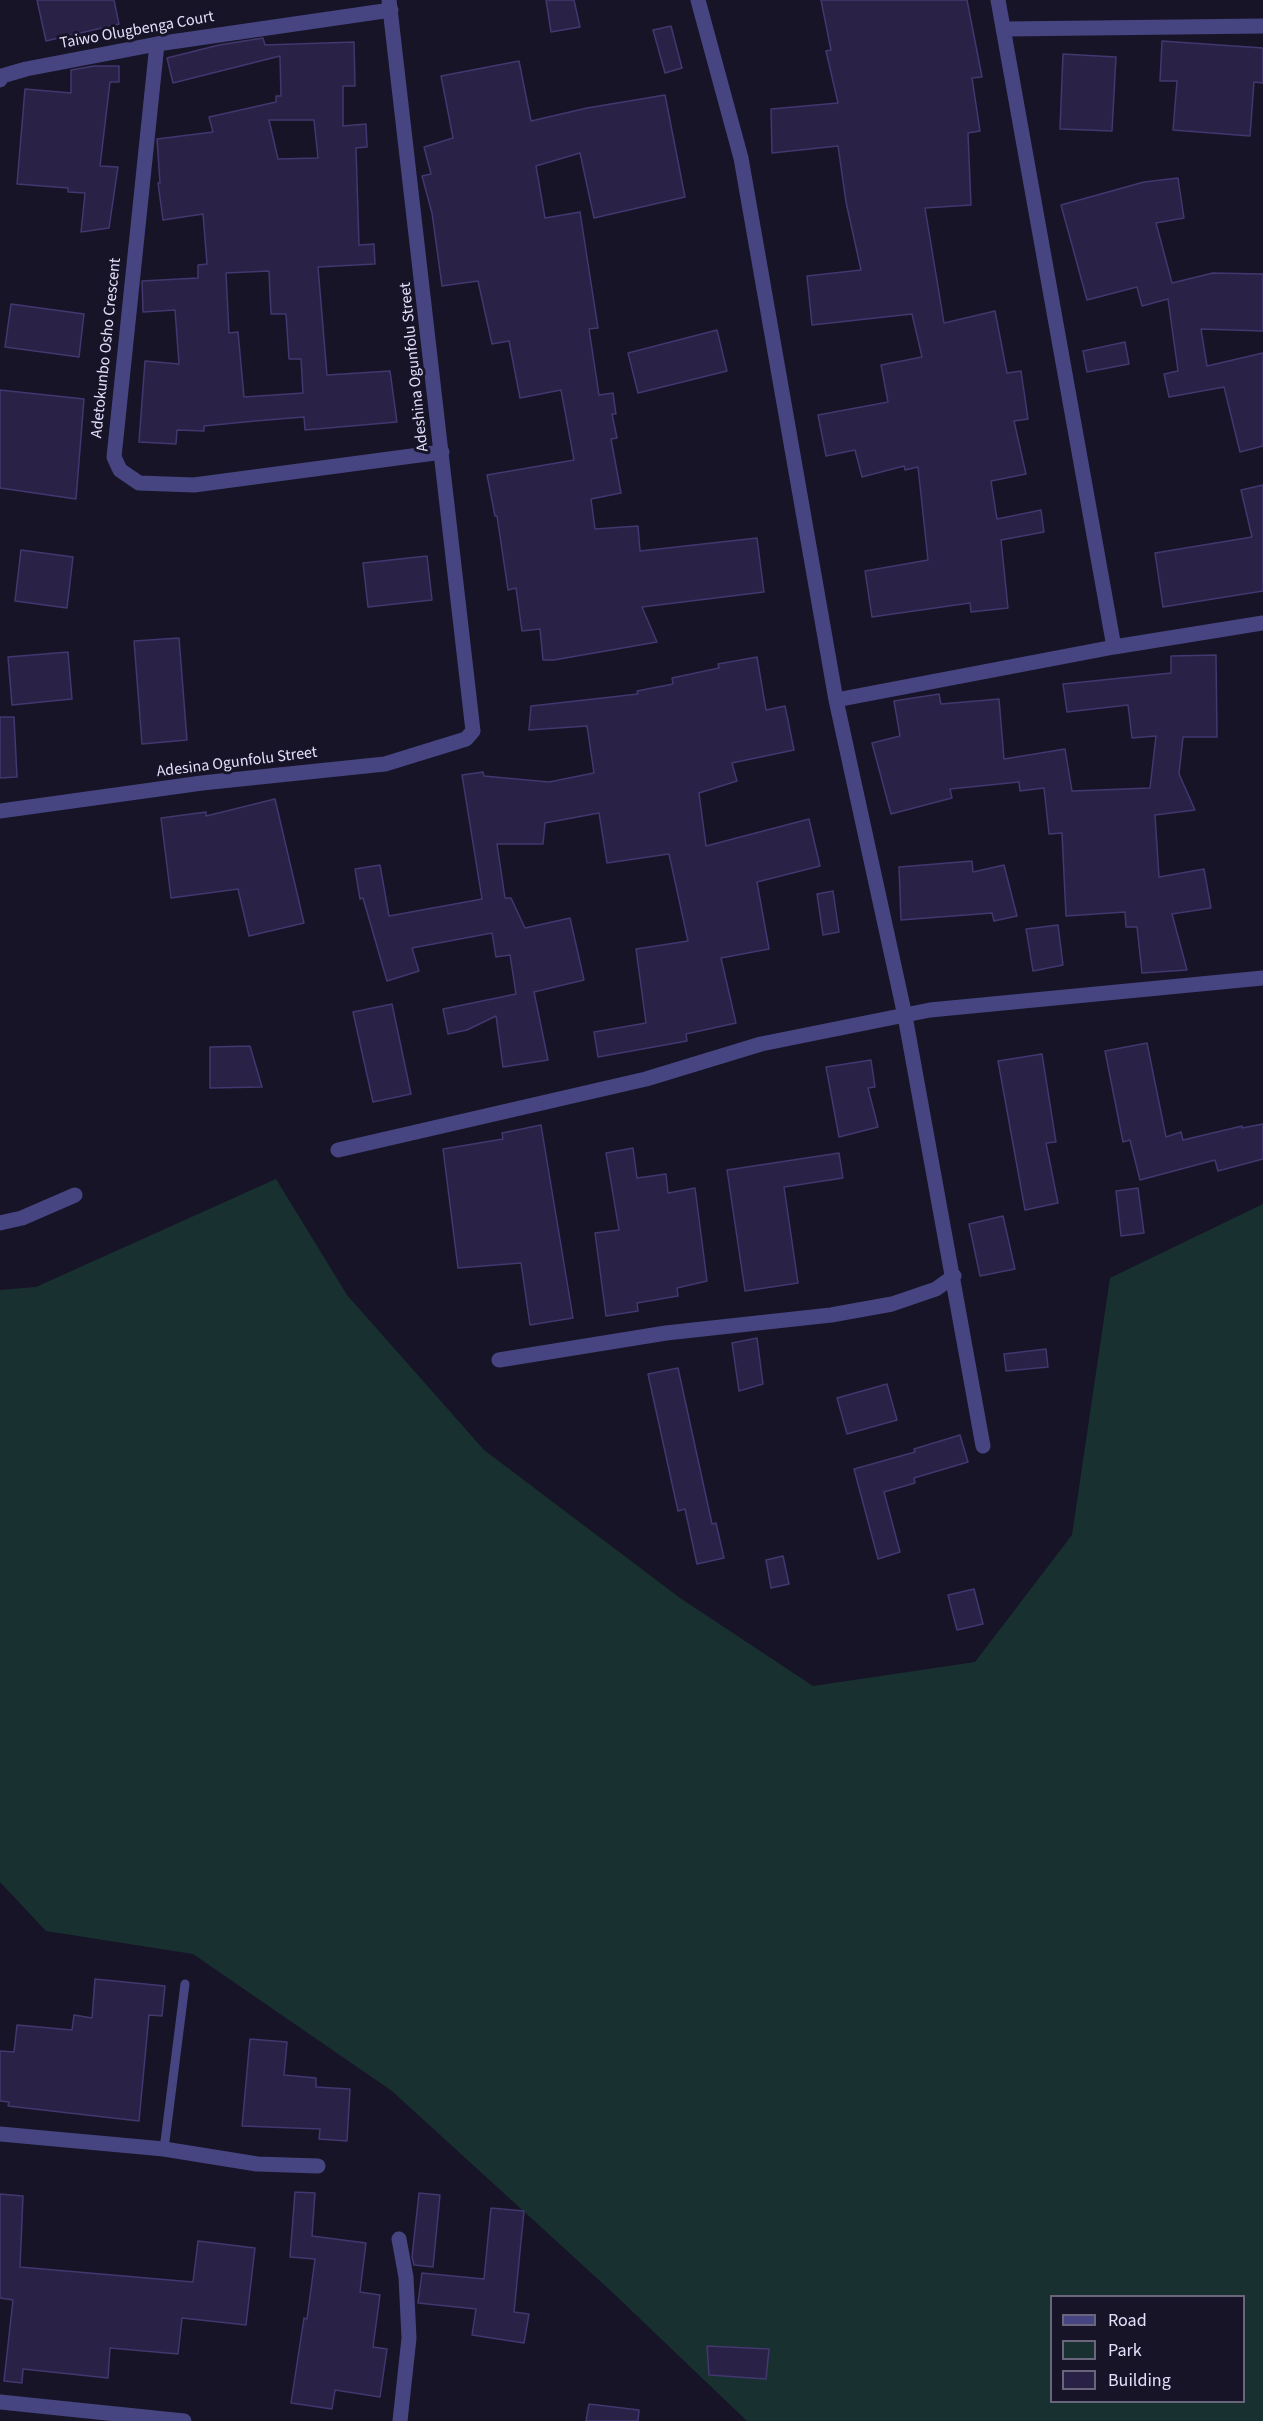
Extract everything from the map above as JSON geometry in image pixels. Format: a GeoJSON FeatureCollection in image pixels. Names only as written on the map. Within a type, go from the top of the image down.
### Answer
{"type":"FeatureCollection","features":[{"type":"Feature","properties":{"kind":"street"},"geometry":{"type":"LineString","coordinates":[[698,0],[741,158],[836,700],[905,1016],[954,1276],[983,1446]]}},
{"type":"Feature","properties":{"kind":"street"},"geometry":{"type":"LineString","coordinates":[[998,0],[1114,647]]}},
{"type":"Feature","properties":{"kind":"street","name":"Taiwo Olugbenga Court"},"geometry":{"type":"LineString","coordinates":[[0,80],[2,76],[26,69],[157,44],[390,5]]}},
{"type":"Feature","properties":{"kind":"street","name":"Adeshina Ogunfolu Street"},"geometry":{"type":"LineString","coordinates":[[390,5],[473,731]]}},
{"type":"Feature","properties":{"kind":"street"},"geometry":{"type":"LineString","coordinates":[[1005,29],[1263,26]]}},
{"type":"Feature","properties":{"kind":"street","name":"Adetokunbo Osho Crescent"},"geometry":{"type":"LineString","coordinates":[[157,44],[114,457],[120,470],[139,483],[194,485],[442,452]]}},
{"type":"Feature","properties":{"kind":"street"},"geometry":{"type":"LineString","coordinates":[[836,700],[1114,647],[1263,623]]}},
{"type":"Feature","properties":{"kind":"street","name":"Adesina Ogunfolu Street"},"geometry":{"type":"LineString","coordinates":[[0,811],[202,783],[385,764],[466,739],[473,731]]}},
{"type":"Feature","properties":{"kind":"street"},"geometry":{"type":"LineString","coordinates":[[338,1150],[646,1079],[761,1044],[905,1016],[987,1004],[1263,978]]}},
{"type":"Feature","properties":{"kind":"street"},"geometry":{"type":"LineString","coordinates":[[0,1223],[75,1196]]}},
{"type":"Feature","properties":{"kind":"street"},"geometry":{"type":"LineString","coordinates":[[499,1360],[666,1333],[831,1315],[892,1304],[936,1289],[954,1276]]}},
{"type":"Feature","properties":{"kind":"street"},"geometry":{"type":"LineString","coordinates":[[0,2134],[164,2149],[220,2160],[318,2166]]}},
{"type":"Feature","properties":{"kind":"street"},"geometry":{"type":"LineString","coordinates":[[399,2239],[406,2277],[409,2338],[400,2421]]}},
{"type":"Feature","properties":{"kind":"street"},"geometry":{"type":"LineString","coordinates":[[0,2402],[184,2421]]}},
{"type":"Feature","properties":{"kind":"lane"},"geometry":{"type":"LineString","coordinates":[[164,2149],[185,1984]]}},
{"type":"Feature","properties":{"kind":"green space"},"geometry":{"type":"Polygon","coordinates":[[[276,1179],[347,1295],[484,1450],[680,1598],[813,1686],[975,1662],[1072,1535],[1110,1278],[1263,1204],[1263,2421],[747,2421],[611,2291],[392,2091],[193,1954],[46,1931],[0,1882],[0,1290],[36,1287],[276,1179]]]}},
{"type":"Feature","properties":{"kind":"building"},"geometry":{"type":"Polygon","coordinates":[[[37,0],[114,0],[119,24],[46,41],[37,0]]]}},
{"type":"Feature","properties":{"kind":"building"},"geometry":{"type":"Polygon","coordinates":[[[546,0],[574,0],[580,27],[551,32],[546,0]]]}},
{"type":"Feature","properties":{"kind":"building"},"geometry":{"type":"Polygon","coordinates":[[[821,0],[967,0],[982,77],[972,78],[980,131],[968,133],[971,205],[925,208],[944,323],[995,311],[1007,373],[1021,371],[1028,419],[1014,421],[1026,474],[991,481],[997,519],[1041,510],[1044,532],[1001,540],[1008,608],[971,612],[970,603],[872,617],[865,571],[928,560],[918,467],[905,470],[904,466],[862,477],[855,450],[826,456],[818,415],[888,402],[881,365],[922,357],[912,314],[812,325],[807,276],[861,270],[846,202],[838,146],[772,153],[771,109],[838,103],[826,51],[831,50],[821,0]]]}},
{"type":"Feature","properties":{"kind":"building"},"geometry":{"type":"Polygon","coordinates":[[[671,26],[682,68],[665,73],[653,30],[671,26]]]}},
{"type":"Feature","properties":{"kind":"building"},"geometry":{"type":"Polygon","coordinates":[[[263,38],[265,45],[354,42],[355,86],[343,86],[343,126],[366,124],[367,147],[356,148],[359,245],[374,244],[375,264],[318,267],[327,375],[390,371],[397,422],[305,430],[304,417],[204,426],[204,431],[177,430],[176,444],[139,442],[145,361],[179,364],[175,310],[143,312],[142,281],[198,278],[198,265],[207,264],[203,214],[163,220],[158,183],[160,183],[157,139],[213,132],[209,117],[276,102],[276,96],[281,96],[280,56],[173,83],[167,58],[219,45],[263,38]],[[269,120],[278,159],[318,158],[314,120],[269,120]],[[269,271],[226,273],[229,333],[238,332],[244,397],[303,393],[301,359],[289,359],[286,314],[271,314],[269,271]]]}},
{"type":"Feature","properties":{"kind":"building"},"geometry":{"type":"Polygon","coordinates":[[[1162,41],[1263,48],[1263,83],[1254,82],[1250,136],[1173,130],[1177,81],[1160,81],[1162,41]]]}},
{"type":"Feature","properties":{"kind":"building"},"geometry":{"type":"Polygon","coordinates":[[[1063,54],[1116,57],[1112,131],[1060,129],[1063,54]]]}},
{"type":"Feature","properties":{"kind":"building"},"geometry":{"type":"Polygon","coordinates":[[[519,61],[531,121],[587,108],[665,95],[685,197],[594,218],[580,153],[536,166],[545,218],[580,212],[598,328],[589,329],[599,395],[613,393],[616,414],[612,414],[617,438],[611,439],[621,493],[591,499],[595,529],[638,526],[640,551],[757,538],[764,592],[642,607],[657,642],[554,660],[543,660],[540,629],[522,631],[516,588],[508,590],[497,516],[495,516],[487,475],[574,460],[561,390],[520,398],[509,341],[492,344],[478,281],[442,286],[432,213],[422,176],[431,174],[424,147],[453,138],[441,76],[519,61]]]}},
{"type":"Feature","properties":{"kind":"building"},"geometry":{"type":"Polygon","coordinates":[[[94,66],[119,66],[119,82],[110,82],[100,166],[118,167],[109,228],[81,232],[85,193],[68,192],[68,188],[17,184],[25,89],[71,93],[71,70],[94,66]]]}},
{"type":"Feature","properties":{"kind":"building"},"geometry":{"type":"Polygon","coordinates":[[[1178,178],[1184,218],[1156,223],[1172,283],[1213,273],[1263,274],[1263,331],[1201,329],[1207,366],[1263,353],[1263,446],[1240,452],[1224,387],[1169,397],[1164,374],[1178,371],[1168,299],[1142,306],[1137,287],[1087,300],[1061,205],[1144,182],[1178,178]]]}},
{"type":"Feature","properties":{"kind":"building"},"geometry":{"type":"Polygon","coordinates":[[[11,304],[84,314],[79,357],[5,347],[11,304]]]}},
{"type":"Feature","properties":{"kind":"building"},"geometry":{"type":"Polygon","coordinates":[[[717,330],[727,371],[638,393],[628,353],[717,330]]]}},
{"type":"Feature","properties":{"kind":"building"},"geometry":{"type":"Polygon","coordinates":[[[1125,342],[1129,364],[1087,372],[1083,351],[1125,342]]]}},
{"type":"Feature","properties":{"kind":"building"},"geometry":{"type":"Polygon","coordinates":[[[0,390],[84,399],[76,499],[0,488],[0,390]]]}},
{"type":"Feature","properties":{"kind":"building"},"geometry":{"type":"Polygon","coordinates":[[[1263,485],[1263,591],[1163,607],[1155,553],[1252,537],[1241,490],[1263,485]]]}},
{"type":"Feature","properties":{"kind":"building"},"geometry":{"type":"Polygon","coordinates":[[[21,550],[73,557],[67,608],[15,601],[21,550]]]}},
{"type":"Feature","properties":{"kind":"building"},"geometry":{"type":"Polygon","coordinates":[[[427,556],[432,600],[368,607],[363,563],[427,556]]]}},
{"type":"Feature","properties":{"kind":"building"},"geometry":{"type":"Polygon","coordinates":[[[179,638],[187,740],[142,744],[134,641],[179,638]]]}},
{"type":"Feature","properties":{"kind":"building"},"geometry":{"type":"Polygon","coordinates":[[[68,652],[72,699],[12,705],[8,657],[68,652]]]}},
{"type":"Feature","properties":{"kind":"building"},"geometry":{"type":"Polygon","coordinates":[[[1216,655],[1217,737],[1183,737],[1179,774],[1195,810],[1155,815],[1159,877],[1204,869],[1211,908],[1172,914],[1187,970],[1142,973],[1137,927],[1126,927],[1125,912],[1066,916],[1062,833],[1049,834],[1044,788],[1020,791],[1019,782],[950,789],[952,798],[891,814],[872,743],[900,736],[894,701],[939,694],[941,704],[999,699],[1004,759],[1065,749],[1072,791],[1150,788],[1156,736],[1132,738],[1128,705],[1067,712],[1063,684],[1171,673],[1171,656],[1216,655]]]}},
{"type":"Feature","properties":{"kind":"building"},"geometry":{"type":"Polygon","coordinates":[[[757,657],[766,710],[785,706],[794,750],[732,763],[737,781],[699,793],[706,846],[809,819],[820,866],[757,882],[769,949],[721,958],[736,1023],[686,1034],[687,1041],[598,1057],[594,1032],[646,1023],[636,949],[688,941],[669,854],[607,863],[599,813],[545,823],[543,844],[497,844],[505,898],[511,898],[525,928],[570,918],[584,980],[534,992],[548,1060],[503,1067],[496,1016],[467,1030],[448,1034],[443,1009],[516,994],[510,955],[496,957],[492,933],[412,948],[419,971],[387,981],[363,898],[360,899],[355,869],[380,865],[389,916],[482,899],[462,775],[483,772],[484,776],[549,782],[594,773],[587,726],[529,730],[531,706],[638,694],[637,691],[673,684],[672,678],[719,668],[718,664],[757,657]]]}},
{"type":"Feature","properties":{"kind":"building"},"geometry":{"type":"Polygon","coordinates":[[[0,717],[14,717],[17,777],[0,778],[0,717]]]}},
{"type":"Feature","properties":{"kind":"building"},"geometry":{"type":"Polygon","coordinates":[[[275,799],[304,923],[249,936],[238,889],[171,898],[161,818],[206,812],[206,816],[275,799]]]}},
{"type":"Feature","properties":{"kind":"building"},"geometry":{"type":"Polygon","coordinates":[[[972,861],[973,872],[1004,865],[1017,916],[994,921],[992,913],[901,920],[899,867],[972,861]]]}},
{"type":"Feature","properties":{"kind":"building"},"geometry":{"type":"Polygon","coordinates":[[[833,891],[839,932],[823,935],[817,894],[833,891]]]}},
{"type":"Feature","properties":{"kind":"building"},"geometry":{"type":"Polygon","coordinates":[[[1058,925],[1063,965],[1033,971],[1026,929],[1058,925]]]}},
{"type":"Feature","properties":{"kind":"building"},"geometry":{"type":"Polygon","coordinates":[[[392,1004],[411,1094],[373,1102],[353,1012],[392,1004]]]}},
{"type":"Feature","properties":{"kind":"building"},"geometry":{"type":"Polygon","coordinates":[[[1147,1043],[1166,1137],[1181,1132],[1183,1140],[1242,1126],[1242,1128],[1263,1124],[1263,1159],[1218,1171],[1215,1160],[1140,1180],[1130,1140],[1123,1142],[1105,1051],[1147,1043]]]}},
{"type":"Feature","properties":{"kind":"building"},"geometry":{"type":"Polygon","coordinates":[[[250,1046],[262,1087],[210,1088],[210,1047],[250,1046]]]}},
{"type":"Feature","properties":{"kind":"building"},"geometry":{"type":"Polygon","coordinates":[[[1042,1054],[1056,1142],[1046,1143],[1058,1203],[1025,1210],[998,1061],[1042,1054]]]}},
{"type":"Feature","properties":{"kind":"building"},"geometry":{"type":"Polygon","coordinates":[[[871,1060],[875,1087],[868,1088],[878,1127],[839,1137],[826,1067],[871,1060]]]}},
{"type":"Feature","properties":{"kind":"building"},"geometry":{"type":"Polygon","coordinates":[[[541,1125],[573,1318],[530,1325],[521,1263],[458,1268],[443,1149],[503,1139],[502,1133],[541,1125]]]}},
{"type":"Feature","properties":{"kind":"building"},"geometry":{"type":"Polygon","coordinates":[[[633,1148],[637,1178],[666,1174],[668,1193],[695,1188],[707,1281],[677,1288],[678,1296],[637,1303],[638,1311],[606,1316],[595,1233],[619,1230],[606,1153],[633,1148]]]}},
{"type":"Feature","properties":{"kind":"building"},"geometry":{"type":"Polygon","coordinates":[[[839,1153],[843,1178],[784,1187],[798,1283],[745,1291],[727,1170],[839,1153]]]}},
{"type":"Feature","properties":{"kind":"building"},"geometry":{"type":"Polygon","coordinates":[[[1138,1188],[1144,1233],[1121,1236],[1116,1191],[1138,1188]]]}},
{"type":"Feature","properties":{"kind":"building"},"geometry":{"type":"Polygon","coordinates":[[[1003,1216],[1015,1269],[980,1276],[969,1224],[1003,1216]]]}},
{"type":"Feature","properties":{"kind":"building"},"geometry":{"type":"Polygon","coordinates":[[[757,1338],[763,1384],[739,1391],[732,1343],[757,1338]]]}},
{"type":"Feature","properties":{"kind":"building"},"geometry":{"type":"Polygon","coordinates":[[[1046,1349],[1048,1367],[1006,1371],[1004,1354],[1046,1349]]]}},
{"type":"Feature","properties":{"kind":"building"},"geometry":{"type":"Polygon","coordinates":[[[678,1368],[712,1524],[716,1523],[724,1558],[697,1564],[685,1509],[678,1511],[648,1374],[678,1368]]]}},
{"type":"Feature","properties":{"kind":"building"},"geometry":{"type":"Polygon","coordinates":[[[887,1384],[897,1420],[847,1434],[837,1398],[887,1384]]]}},
{"type":"Feature","properties":{"kind":"building"},"geometry":{"type":"Polygon","coordinates":[[[960,1435],[968,1462],[914,1478],[915,1483],[884,1492],[900,1552],[878,1559],[854,1469],[915,1452],[914,1449],[960,1435]]]}},
{"type":"Feature","properties":{"kind":"building"},"geometry":{"type":"Polygon","coordinates":[[[783,1556],[789,1584],[771,1588],[766,1560],[783,1556]]]}},
{"type":"Feature","properties":{"kind":"building"},"geometry":{"type":"Polygon","coordinates":[[[974,1589],[983,1624],[957,1630],[948,1595],[974,1589]]]}},
{"type":"Feature","properties":{"kind":"building"},"geometry":{"type":"Polygon","coordinates":[[[95,1979],[165,1986],[162,2016],[149,2015],[139,2121],[8,2106],[9,2102],[0,2101],[0,2051],[14,2052],[17,2025],[72,2030],[74,2015],[92,2018],[95,1979]]]}},
{"type":"Feature","properties":{"kind":"building"},"geometry":{"type":"Polygon","coordinates":[[[250,2039],[287,2042],[284,2075],[316,2078],[316,2087],[350,2089],[347,2141],[319,2139],[320,2129],[242,2126],[250,2039]]]}},
{"type":"Feature","properties":{"kind":"building"},"geometry":{"type":"Polygon","coordinates":[[[295,2192],[315,2193],[312,2236],[366,2243],[360,2292],[380,2295],[373,2347],[387,2349],[380,2397],[335,2390],[332,2409],[291,2403],[304,2318],[307,2319],[315,2259],[290,2257],[295,2192]]]}},
{"type":"Feature","properties":{"kind":"building"},"geometry":{"type":"Polygon","coordinates":[[[419,2193],[440,2195],[433,2267],[414,2265],[412,2257],[419,2193]]]}},
{"type":"Feature","properties":{"kind":"building"},"geometry":{"type":"Polygon","coordinates":[[[0,2194],[23,2196],[20,2267],[193,2282],[198,2241],[255,2248],[246,2325],[182,2318],[178,2354],[110,2348],[108,2378],[23,2369],[22,2383],[4,2381],[13,2300],[0,2298],[0,2194]]]}},
{"type":"Feature","properties":{"kind":"building"},"geometry":{"type":"Polygon","coordinates":[[[491,2208],[524,2211],[514,2312],[529,2314],[524,2343],[472,2335],[476,2309],[418,2303],[422,2273],[484,2279],[491,2208]]]}},
{"type":"Feature","properties":{"kind":"building"},"geometry":{"type":"Polygon","coordinates":[[[707,2346],[769,2349],[766,2379],[709,2375],[707,2346]]]}},
{"type":"Feature","properties":{"kind":"building"},"geometry":{"type":"Polygon","coordinates":[[[589,2404],[639,2410],[638,2421],[586,2421],[589,2404]]]}}]}
